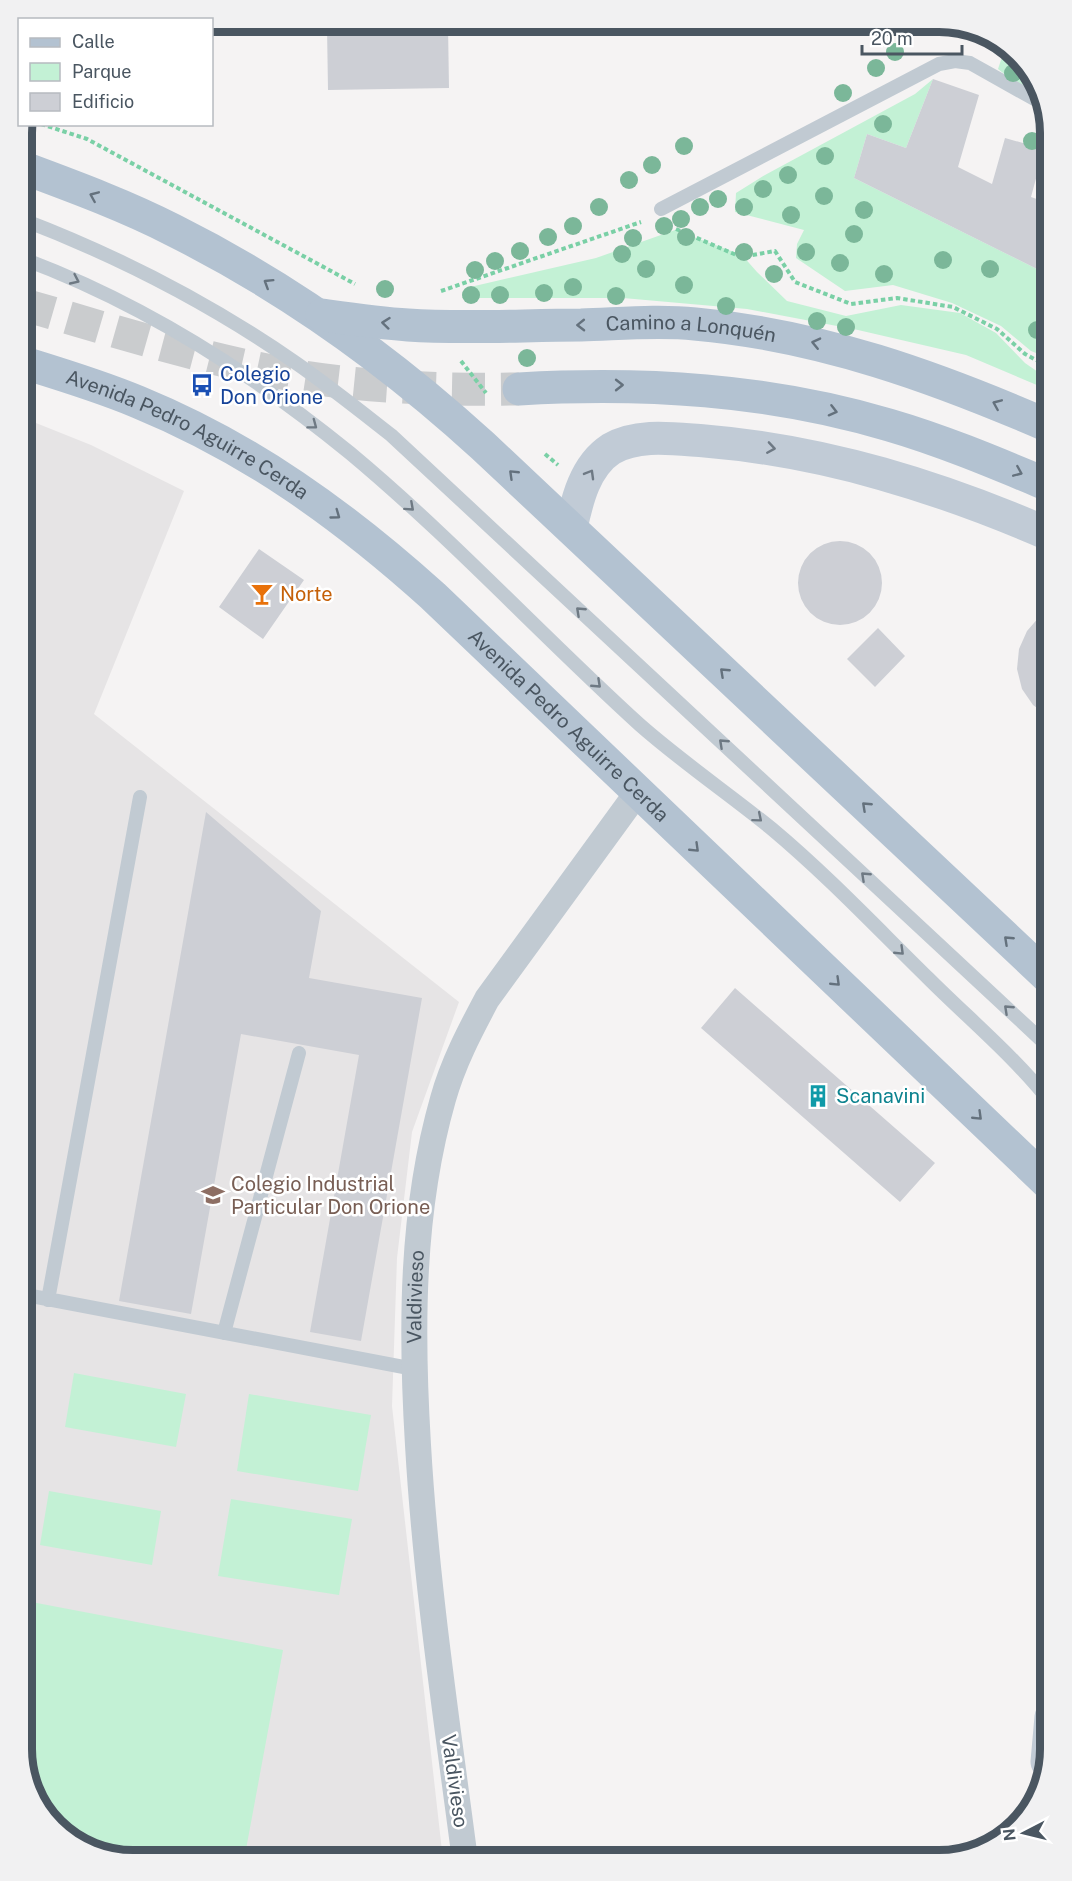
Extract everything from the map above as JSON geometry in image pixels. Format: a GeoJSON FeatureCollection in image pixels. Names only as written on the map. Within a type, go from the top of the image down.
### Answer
{"type":"FeatureCollection","features":[{"type":"Feature","properties":{"kind":"main road"},"geometry":{"type":"LineString","coordinates":[[32,171],[171,229],[267,282],[374,353],[431,398],[1040,970]]}},
{"type":"Feature","properties":{"kind":"main road","name":"Camino a Lonquén"},"geometry":{"type":"LineString","coordinates":[[318,315],[382,323],[433,326],[692,323],[785,336],[873,358],[986,399],[1040,422]]}},
{"type":"Feature","properties":{"kind":"main road","name":"Avenida Pedro Aguirre Cerda"},"geometry":{"type":"LineString","coordinates":[[32,366],[128,398],[193,427],[244,454],[311,496],[365,537],[433,596],[1040,1176]]}},
{"type":"Feature","properties":{"kind":"main road"},"geometry":{"type":"LineString","coordinates":[[519,389],[636,385],[694,388],[759,396],[824,408],[888,424],[951,445],[1040,481]]}},
{"type":"Feature","properties":{"kind":"main road"},"geometry":{"type":"LineString","coordinates":[[571,528],[576,501],[591,470],[600,459],[622,444],[653,439],[743,444],[848,463],[970,502],[1040,531]]}},
{"type":"Feature","properties":{"kind":"street","name":"Valdivieso"},"geometry":{"type":"LineString","coordinates":[[464,1849],[428,1573],[414,1369],[415,1274],[435,1129],[454,1066],[487,999],[637,793]]}},
{"type":"Feature","properties":{"kind":"lane"},"geometry":{"type":"LineString","coordinates":[[661,209],[939,64],[955,61],[970,63],[1035,99]]}},
{"type":"Feature","properties":{"kind":"lane"},"geometry":{"type":"LineString","coordinates":[[32,224],[122,261],[239,326],[295,362],[391,435],[1040,1039]]}},
{"type":"Feature","properties":{"kind":"lane"},"geometry":{"type":"LineString","coordinates":[[32,262],[117,300],[181,335],[261,387],[350,454],[416,512],[642,726],[748,810],[806,860],[999,1048],[1040,1091]]}},
{"type":"Feature","properties":{"kind":"lane"},"geometry":{"type":"LineString","coordinates":[[48,1300],[140,797]]}},
{"type":"Feature","properties":{"kind":"lane"},"geometry":{"type":"LineString","coordinates":[[224,1333],[299,1053]]}},
{"type":"Feature","properties":{"kind":"lane"},"geometry":{"type":"LineString","coordinates":[[32,1296],[414,1369]]}},
{"type":"Feature","properties":{"kind":"path"},"geometry":{"type":"LineString","coordinates":[[433,326],[430,296],[643,221]]}},
{"type":"Feature","properties":{"kind":"path"},"geometry":{"type":"LineString","coordinates":[[675,229],[741,256],[775,251],[795,282],[851,304],[897,298],[953,307],[997,329],[1025,354],[1040,362]]}},
{"type":"Feature","properties":{"kind":"shaded area","name":"Colegio Industrial Particular Don Orione"},"geometry":{"type":"Polygon","coordinates":[[[32,421],[91,445],[184,491],[94,714],[459,1002],[412,1132],[397,1258],[392,1406],[442,1849],[126,1849],[100,1844],[76,1832],[57,1815],[42,1793],[33,1768],[32,1749],[32,421]]]}},
{"type":"Feature","properties":{"kind":"green space"},"geometry":{"type":"Polygon","coordinates":[[[1003,54],[1023,76],[1034,97],[998,69],[1003,54]]]}},
{"type":"Feature","properties":{"kind":"green space"},"geometry":{"type":"Polygon","coordinates":[[[933,79],[906,148],[867,134],[854,178],[1040,271],[1040,355],[1031,351],[1001,326],[952,303],[893,285],[845,291],[796,258],[797,244],[804,230],[735,212],[736,193],[915,94],[933,79]]]}},
{"type":"Feature","properties":{"kind":"green space"},"geometry":{"type":"Polygon","coordinates":[[[675,230],[742,255],[787,301],[846,316],[901,305],[960,313],[996,333],[1025,363],[1040,373],[1040,386],[966,355],[858,330],[747,309],[623,298],[462,298],[466,288],[596,258],[675,230]]]}},
{"type":"Feature","properties":{"kind":"green space"},"geometry":{"type":"Polygon","coordinates":[[[74,1373],[186,1394],[176,1447],[65,1427],[74,1373]]]}},
{"type":"Feature","properties":{"kind":"green space"},"geometry":{"type":"Polygon","coordinates":[[[249,1394],[371,1415],[358,1491],[237,1471],[249,1394]]]}},
{"type":"Feature","properties":{"kind":"green space"},"geometry":{"type":"Polygon","coordinates":[[[49,1491],[161,1511],[152,1565],[40,1545],[49,1491]]]}},
{"type":"Feature","properties":{"kind":"green space"},"geometry":{"type":"Polygon","coordinates":[[[231,1499],[352,1519],[339,1595],[218,1576],[231,1499]]]}},
{"type":"Feature","properties":{"kind":"green space"},"geometry":{"type":"Polygon","coordinates":[[[32,1602],[283,1650],[246,1849],[113,1848],[76,1832],[49,1805],[33,1768],[32,1602]]]}},
{"type":"Feature","properties":{"kind":"building"},"geometry":{"type":"Polygon","coordinates":[[[327,32],[448,32],[449,88],[328,90],[327,32]]]}},
{"type":"Feature","properties":{"kind":"building"},"geometry":{"type":"Polygon","coordinates":[[[933,79],[979,95],[958,167],[992,184],[1005,138],[1040,148],[1040,164],[1031,197],[1040,200],[1040,271],[854,178],[867,134],[906,148],[933,79]]]}},
{"type":"Feature","properties":{"kind":"building"},"geometry":{"type":"Polygon","coordinates":[[[840,541],[856,544],[870,553],[879,567],[882,583],[879,599],[870,613],[856,622],[840,625],[824,622],[810,613],[801,599],[798,583],[801,567],[810,553],[824,544],[840,541]]]}},
{"type":"Feature","properties":{"kind":"building","name":"Norte"},"geometry":{"type":"Polygon","coordinates":[[[259,549],[304,580],[263,639],[219,607],[259,549]]]}},
{"type":"Feature","properties":{"kind":"building"},"geometry":{"type":"Polygon","coordinates":[[[1040,616],[1040,710],[1033,705],[1022,689],[1017,669],[1019,649],[1027,631],[1040,616]]]}},
{"type":"Feature","properties":{"kind":"building"},"geometry":{"type":"Polygon","coordinates":[[[878,628],[905,656],[875,687],[847,659],[878,628]]]}},
{"type":"Feature","properties":{"kind":"building"},"geometry":{"type":"Polygon","coordinates":[[[206,812],[321,911],[309,978],[422,998],[361,1341],[310,1332],[359,1055],[241,1034],[191,1314],[119,1301],[206,812]]]}},
{"type":"Feature","properties":{"kind":"building","name":"Scanavini"},"geometry":{"type":"Polygon","coordinates":[[[735,988],[935,1163],[900,1202],[701,1028],[735,988]]]}},
{"type":"Feature","properties":{"kind":"tunnel"},"geometry":{"type":"LineString","coordinates":[[32,307],[232,363],[304,377],[411,388],[519,389]]}},
{"type":"Feature","properties":{"kind":"place","name":"Colegio Don Orione"},"geometry":{"type":"Point","coordinates":[202,385]}},
{"type":"Feature","properties":{"kind":"place","name":"Norte"},"geometry":{"type":"Point","coordinates":[262,594]}},
{"type":"Feature","properties":{"kind":"place","name":"Scanavini"},"geometry":{"type":"Point","coordinates":[818,1096]}},
{"type":"Feature","properties":{"kind":"place","name":"Colegio Industrial Particular Don Orione"},"geometry":{"type":"Point","coordinates":[213,1195]}}]}
